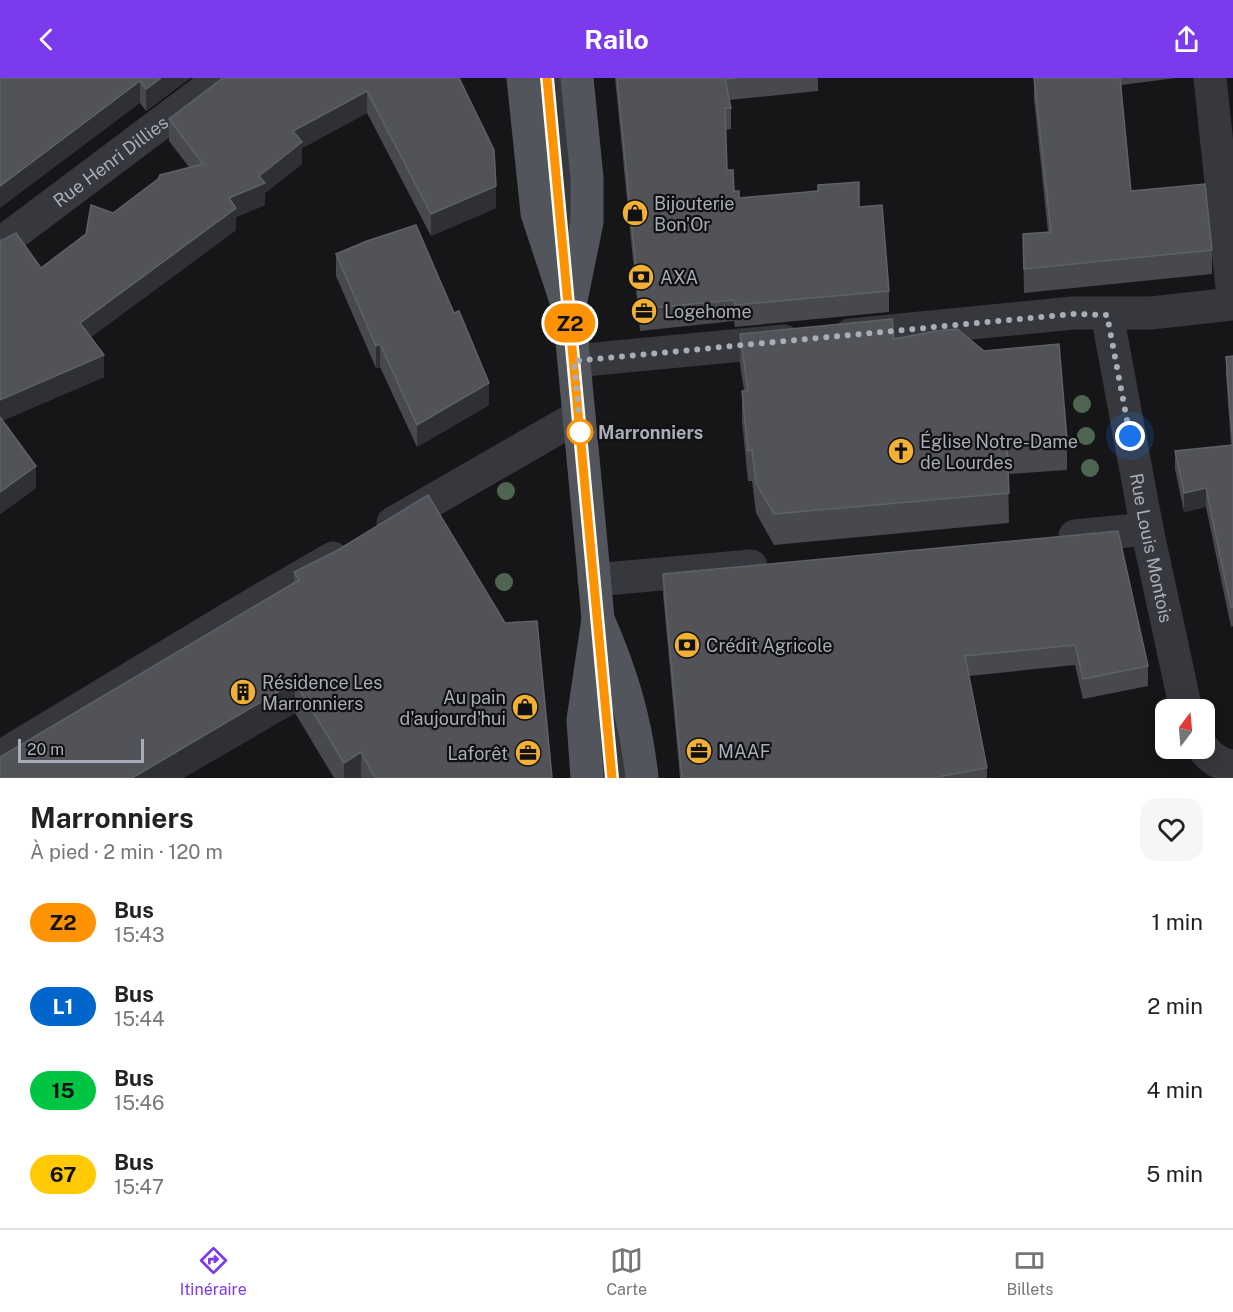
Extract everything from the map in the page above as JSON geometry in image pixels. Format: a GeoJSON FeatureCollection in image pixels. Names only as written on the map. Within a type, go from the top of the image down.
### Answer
{"type":"FeatureCollection","features":[{"type":"Feature","properties":{"kind":"main road"},"geometry":{"type":"LineString","coordinates":[[523,78],[537,213],[569,310],[598,619],[583,720],[587,778]]}},
{"type":"Feature","properties":{"kind":"main road"},"geometry":{"type":"LineString","coordinates":[[569,310],[587,222],[587,178],[577,78]]}},
{"type":"Feature","properties":{"kind":"main road"},"geometry":{"type":"LineString","coordinates":[[598,619],[614,656],[633,717],[642,778]]}},
{"type":"Feature","properties":{"kind":"street","name":"Rue Henri Dillies"},"geometry":{"type":"LineString","coordinates":[[0,244],[221,78]]}},
{"type":"Feature","properties":{"kind":"street"},"geometry":{"type":"LineString","coordinates":[[547,78],[569,310]]}},
{"type":"Feature","properties":{"kind":"street"},"geometry":{"type":"LineString","coordinates":[[1210,78],[1233,296]]}},
{"type":"Feature","properties":{"kind":"street"},"geometry":{"type":"LineString","coordinates":[[574,361],[1073,314],[1151,313],[1233,304]]}},
{"type":"Feature","properties":{"kind":"street","name":"Rue Louis Montois"},"geometry":{"type":"LineString","coordinates":[[1107,315],[1184,699]]}},
{"type":"Feature","properties":{"kind":"street"},"geometry":{"type":"LineString","coordinates":[[0,757],[235,615],[579,416]]}},
{"type":"Feature","properties":{"kind":"street"},"geometry":{"type":"LineString","coordinates":[[1050,538],[1148,529]]}},
{"type":"Feature","properties":{"kind":"street"},"geometry":{"type":"LineString","coordinates":[[594,580],[782,563]]}},
{"type":"Feature","properties":{"kind":"street"},"geometry":{"type":"LineString","coordinates":[[598,619],[612,778]]}},
{"type":"Feature","properties":{"kind":"street"},"geometry":{"type":"LineString","coordinates":[[1212,759],[1224,765],[1233,766]]}},
{"type":"Feature","properties":{"kind":"building"},"geometry":{"type":"Polygon","coordinates":[[[0,78],[161,78],[146,89],[140,81],[0,186],[0,78]]]}},
{"type":"Feature","properties":{"kind":"building"},"geometry":{"type":"Polygon","coordinates":[[[223,78],[459,78],[494,150],[496,186],[431,214],[367,91],[293,131],[302,142],[259,176],[265,183],[229,198],[236,208],[80,323],[104,355],[0,400],[0,240],[16,233],[41,268],[86,234],[91,205],[113,213],[158,179],[160,175],[203,164],[169,119],[223,78]]]}},
{"type":"Feature","properties":{"kind":"building"},"geometry":{"type":"Polygon","coordinates":[[[617,78],[737,78],[725,79],[731,108],[725,108],[727,170],[733,170],[734,191],[739,191],[739,198],[818,191],[818,185],[859,182],[859,207],[882,205],[889,291],[735,305],[734,300],[640,309],[617,78]]]}},
{"type":"Feature","properties":{"kind":"building"},"geometry":{"type":"Polygon","coordinates":[[[1034,78],[1120,78],[1131,191],[1205,184],[1212,250],[1024,269],[1023,234],[1051,232],[1034,78]]]}},
{"type":"Feature","properties":{"kind":"building"},"geometry":{"type":"Polygon","coordinates":[[[416,225],[454,313],[459,311],[489,383],[417,425],[380,344],[376,346],[336,254],[416,225]]]}},
{"type":"Feature","properties":{"kind":"building","name":"Église Notre-Dame de Lourdes"},"geometry":{"type":"Polygon","coordinates":[[[892,319],[894,339],[957,329],[984,351],[1059,344],[1067,440],[1007,444],[1009,493],[774,514],[756,483],[752,450],[748,451],[742,391],[748,391],[740,334],[892,319]]]}},
{"type":"Feature","properties":{"kind":"building"},"geometry":{"type":"Polygon","coordinates":[[[1233,356],[1233,445],[1226,357],[1233,356]]]}},
{"type":"Feature","properties":{"kind":"building"},"geometry":{"type":"Polygon","coordinates":[[[0,417],[36,466],[0,492],[0,417]]]}},
{"type":"Feature","properties":{"kind":"building"},"geometry":{"type":"Polygon","coordinates":[[[1233,445],[1233,607],[1231,608],[1206,488],[1184,493],[1175,451],[1233,445]]]}},
{"type":"Feature","properties":{"kind":"building"},"geometry":{"type":"Polygon","coordinates":[[[428,495],[505,623],[537,621],[552,778],[375,778],[361,752],[344,763],[295,682],[132,778],[0,778],[0,757],[299,580],[294,572],[338,550],[428,495]]]}},
{"type":"Feature","properties":{"kind":"building"},"geometry":{"type":"Polygon","coordinates":[[[1118,531],[1148,666],[1083,679],[1075,645],[965,656],[987,768],[942,776],[942,778],[682,778],[663,574],[1118,531]]]}},
{"type":"Feature","properties":{"kind":"bus line","name":"Z2"},"geometry":{"type":"LineString","coordinates":[[547,78],[612,778]]}},
{"type":"Feature","properties":{"kind":"place","name":"Bijouterie Bon'Or"},"geometry":{"type":"Point","coordinates":[635,213]}},
{"type":"Feature","properties":{"kind":"place","name":"AXA"},"geometry":{"type":"Point","coordinates":[641,277]}},
{"type":"Feature","properties":{"kind":"place","name":"Logehome"},"geometry":{"type":"Point","coordinates":[644,311]}},
{"type":"Feature","properties":{"kind":"place","name":"Marronniers"},"geometry":{"type":"Point","coordinates":[580,432]}},
{"type":"Feature","properties":{"kind":"place","name":"Église Notre-Dame de Lourdes"},"geometry":{"type":"Point","coordinates":[901,451]}},
{"type":"Feature","properties":{"kind":"place","name":"Crédit Agricole"},"geometry":{"type":"Point","coordinates":[687,645]}},
{"type":"Feature","properties":{"kind":"place","name":"Résidence Les Marronniers"},"geometry":{"type":"Point","coordinates":[243,692]}},
{"type":"Feature","properties":{"kind":"place","name":"Au pain d'aujourd'hui"},"geometry":{"type":"Point","coordinates":[525,707]}},
{"type":"Feature","properties":{"kind":"place","name":"MAAF"},"geometry":{"type":"Point","coordinates":[699,751]}},
{"type":"Feature","properties":{"kind":"place","name":"Laforêt"},"geometry":{"type":"Point","coordinates":[528,753]}},
{"type":"Feature","properties":{"kind":"route"},"geometry":{"type":"LineString","coordinates":[[580,432],[581,437],[574,361],[1073,314],[1107,315],[1130,436]]}}]}
